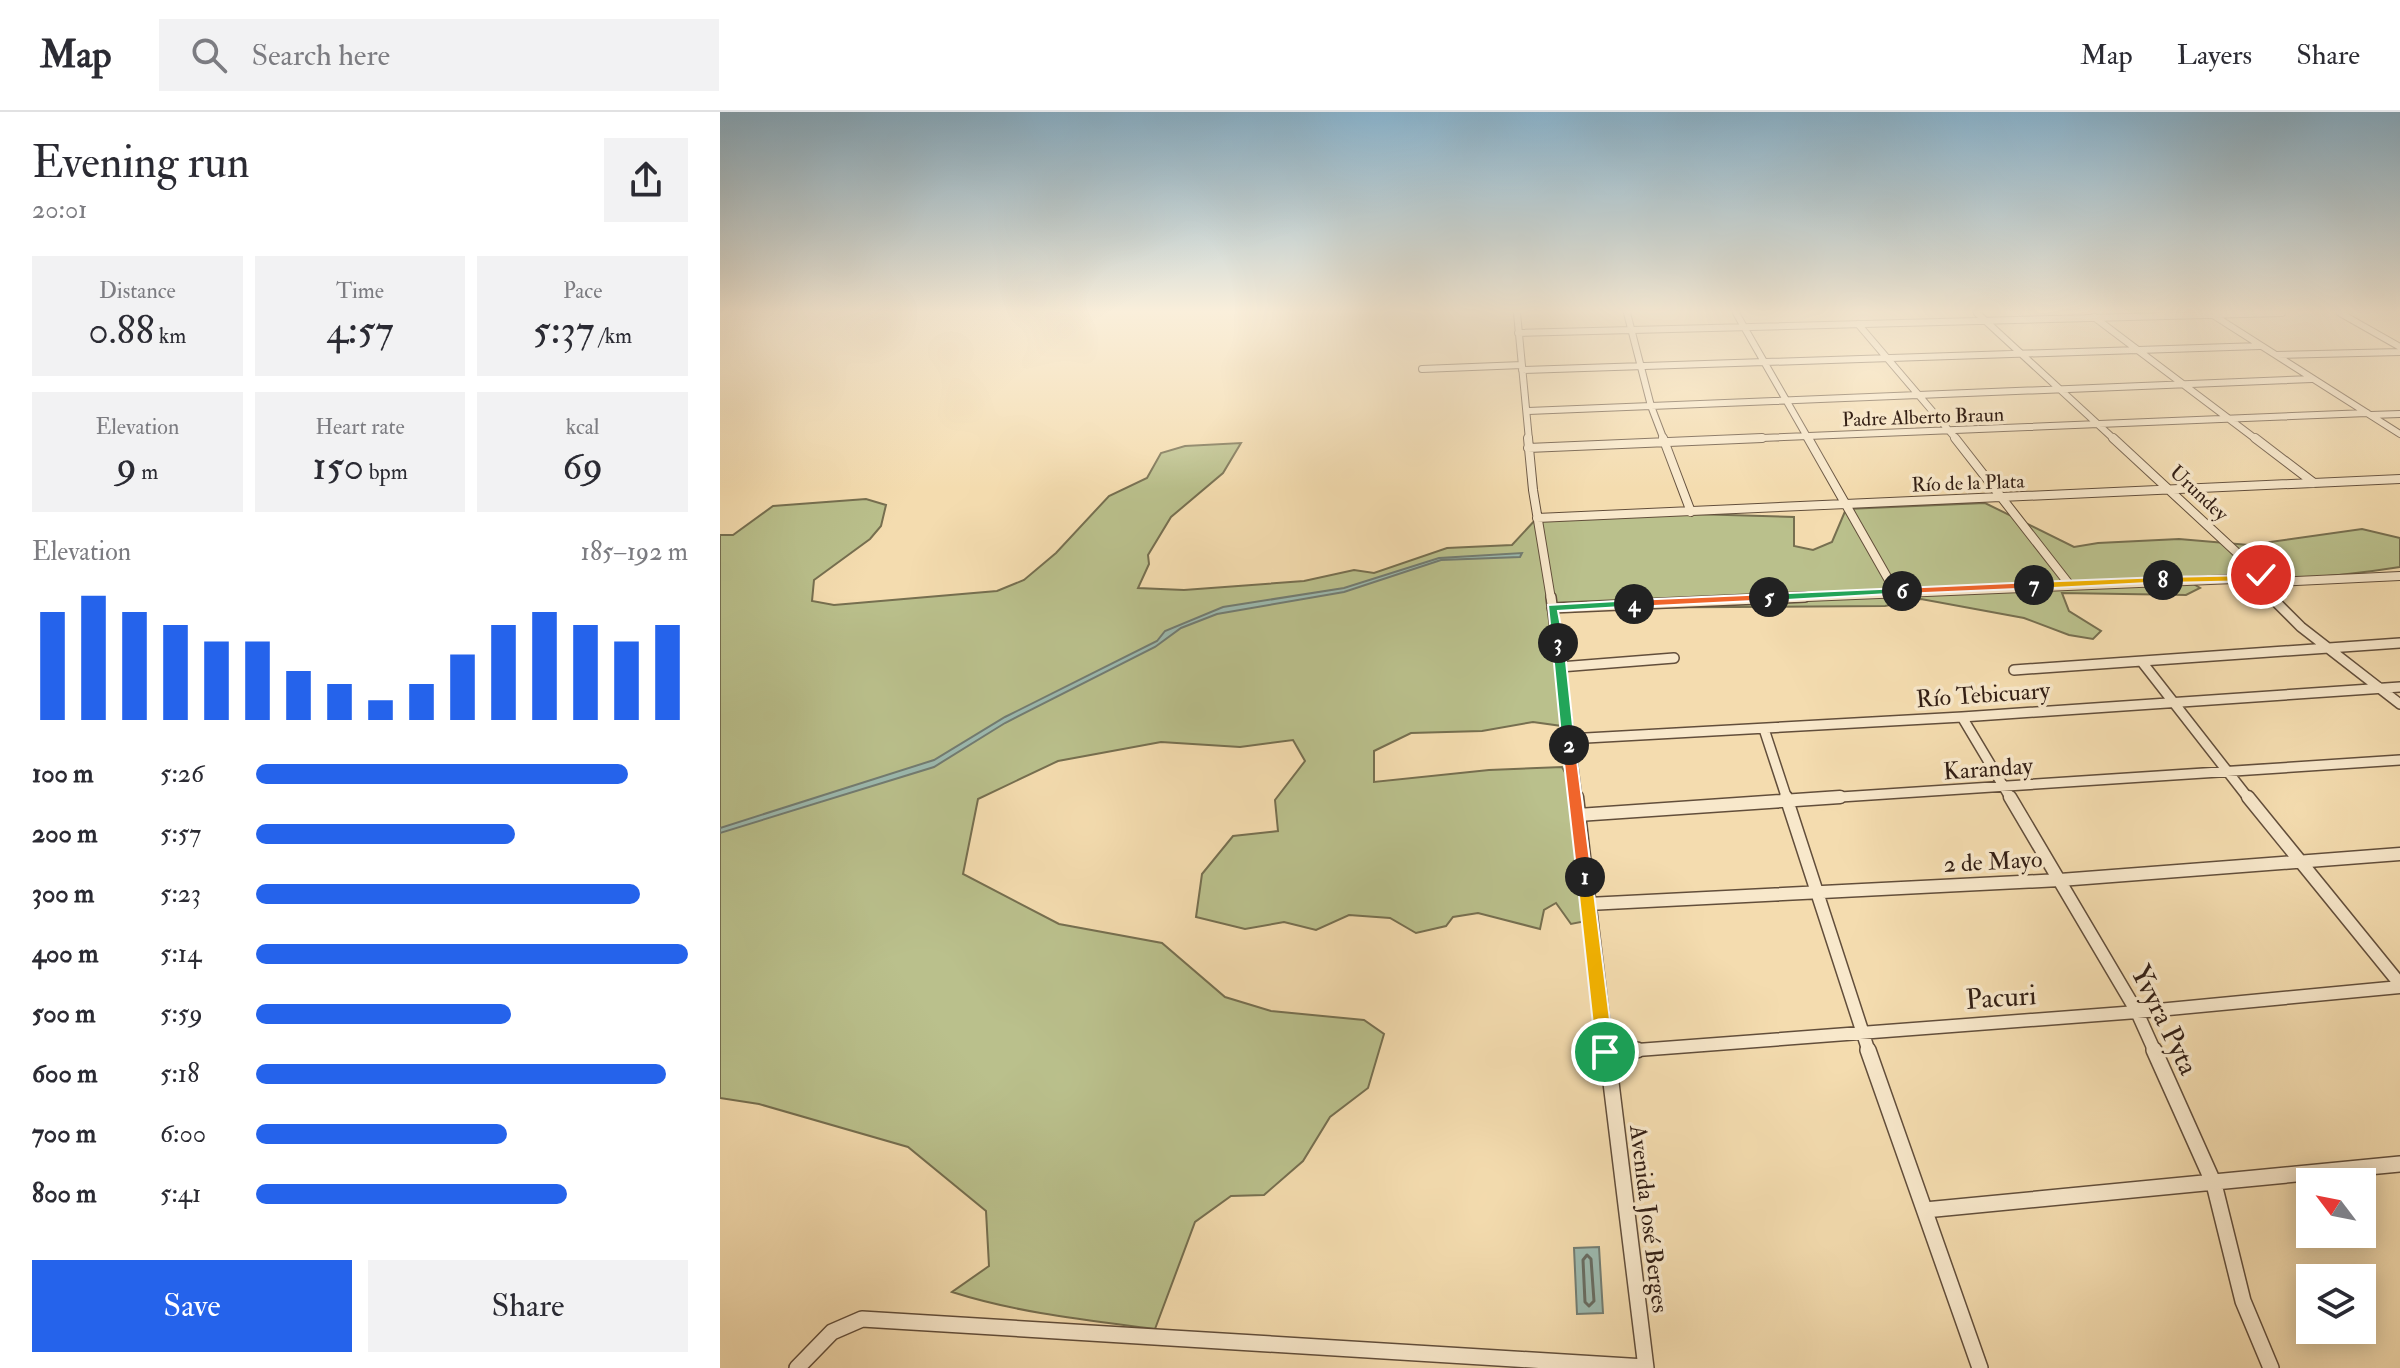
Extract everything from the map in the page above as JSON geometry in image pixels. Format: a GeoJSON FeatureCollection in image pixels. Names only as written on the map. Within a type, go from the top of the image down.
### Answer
{"type":"FeatureCollection","features":[{"type":"Feature","properties":{"kind":"street","name":"Avenida José Berges"},"geometry":{"type":"LineString","coordinates":[[1523,372],[1528,411],[1528,448],[1560,667],[1646,1368]]}},
{"type":"Feature","properties":{"kind":"street"},"geometry":{"type":"LineString","coordinates":[[1644,372],[1651,406],[1691,512]]}},
{"type":"Feature","properties":{"kind":"street"},"geometry":{"type":"LineString","coordinates":[[1767,372],[1849,504],[1895,591]]}},
{"type":"Feature","properties":{"kind":"street"},"geometry":{"type":"LineString","coordinates":[[1899,372],[2069,584]]}},
{"type":"Feature","properties":{"kind":"street","name":"Urundey"},"geometry":{"type":"LineString","coordinates":[[2039,372],[2261,575],[2258,578],[2263,591],[2330,649]]}},
{"type":"Feature","properties":{"kind":"street"},"geometry":{"type":"LineString","coordinates":[[2166,372],[2314,483]]}},
{"type":"Feature","properties":{"kind":"street"},"geometry":{"type":"LineString","coordinates":[[2301,372],[2400,434]]}},
{"type":"Feature","properties":{"kind":"street"},"geometry":{"type":"LineString","coordinates":[[1528,411],[2312,379]]}},
{"type":"Feature","properties":{"kind":"street","name":"Padre Alberto Braun"},"geometry":{"type":"LineString","coordinates":[[1528,448],[2400,414]]}},
{"type":"Feature","properties":{"kind":"street","name":"Río de la Plata"},"geometry":{"type":"LineString","coordinates":[[1537,518],[2400,479]]}},
{"type":"Feature","properties":{"kind":"street"},"geometry":{"type":"LineString","coordinates":[[1552,608],[2069,584],[2258,578],[2277,582],[2400,576]]}},
{"type":"Feature","properties":{"kind":"street"},"geometry":{"type":"LineString","coordinates":[[2014,670],[2400,643]]}},
{"type":"Feature","properties":{"kind":"street"},"geometry":{"type":"LineString","coordinates":[[2330,649],[2400,704]]}},
{"type":"Feature","properties":{"kind":"street"},"geometry":{"type":"LineString","coordinates":[[1560,667],[1674,658]]}},
{"type":"Feature","properties":{"kind":"street"},"geometry":{"type":"LineString","coordinates":[[2142,662],[2400,986]]}},
{"type":"Feature","properties":{"kind":"street","name":"Río Tebicuary"},"geometry":{"type":"LineString","coordinates":[[1568,739],[1962,717],[2400,687]]}},
{"type":"Feature","properties":{"kind":"street","name":"Yvyra Pyta"},"geometry":{"type":"LineString","coordinates":[[1962,717],[2137,1012],[2214,1184],[2243,1301],[2271,1368]]}},
{"type":"Feature","properties":{"kind":"street"},"geometry":{"type":"LineString","coordinates":[[1764,729],[1862,1032],[1980,1368]]}},
{"type":"Feature","properties":{"kind":"street","name":"Karanday"},"geometry":{"type":"LineString","coordinates":[[1578,815],[2400,760]]}},
{"type":"Feature","properties":{"kind":"street","name":"2 de Mayo"},"geometry":{"type":"LineString","coordinates":[[1588,904],[2060,880],[2400,854]]}},
{"type":"Feature","properties":{"kind":"street","name":"Pacuri"},"geometry":{"type":"LineString","coordinates":[[1605,1052],[2137,1012],[2400,986]]}},
{"type":"Feature","properties":{"kind":"street"},"geometry":{"type":"LineString","coordinates":[[1925,1210],[2400,1164]]}},
{"type":"Feature","properties":{"kind":"street"},"geometry":{"type":"LineString","coordinates":[[797,1368],[832,1332],[862,1319],[1646,1368]]}},
{"type":"Feature","properties":{"kind":"green space"},"geometry":{"type":"Polygon","coordinates":[[[1241,443],[1223,473],[1171,517],[1148,555],[1149,564],[1138,588],[1184,590],[1304,581],[1354,570],[1374,573],[1447,548],[1512,545],[1537,518],[1657,513],[1794,517],[1794,546],[1813,550],[1832,542],[1846,509],[1985,503],[2074,547],[2179,539],[2249,545],[2362,529],[2400,538],[2400,567],[2306,578],[2210,577],[2187,580],[2200,588],[2186,595],[2062,593],[2069,611],[2101,631],[2093,639],[2069,635],[2024,618],[1921,599],[1885,606],[1552,608],[1562,726],[1533,722],[1482,731],[1411,733],[1374,751],[1374,782],[1489,770],[1562,767],[1567,776],[1578,864],[1591,920],[1571,924],[1556,903],[1544,910],[1540,929],[1478,913],[1453,917],[1446,926],[1416,933],[1390,918],[1349,915],[1316,930],[1284,922],[1245,929],[1196,917],[1202,874],[1233,836],[1278,831],[1275,800],[1305,761],[1293,740],[1240,747],[1161,742],[1058,761],[978,799],[963,874],[1059,924],[1162,943],[1225,997],[1271,1011],[1364,1020],[1384,1034],[1368,1088],[1330,1117],[1303,1161],[1264,1195],[1231,1196],[1195,1222],[1155,1329],[1027,1311],[952,1292],[989,1266],[986,1211],[908,1147],[759,1104],[720,1098],[720,535],[733,535],[773,506],[866,499],[886,505],[881,526],[870,539],[814,580],[812,601],[834,605],[997,591],[1024,580],[1056,553],[1109,496],[1147,478],[1161,453],[1185,446],[1241,443]]]}},
{"type":"Feature","properties":{"kind":"water"},"geometry":{"type":"Polygon","coordinates":[[[1522,553],[1520,557],[1441,560],[1344,592],[1217,614],[1181,628],[1155,647],[1005,723],[934,767],[720,833],[720,828],[934,760],[1005,717],[1157,641],[1165,631],[1223,607],[1344,588],[1439,558],[1522,553]]]}},
{"type":"Feature","properties":{"kind":"water"},"geometry":{"type":"Polygon","coordinates":[[[1599,1247],[1603,1313],[1577,1314],[1574,1248],[1599,1247]]]}},
{"type":"Feature","properties":{"kind":"route"},"geometry":{"type":"LineString","coordinates":[[1605,1052],[1552,608],[1869,592],[2258,578],[2261,575]]}}]}
